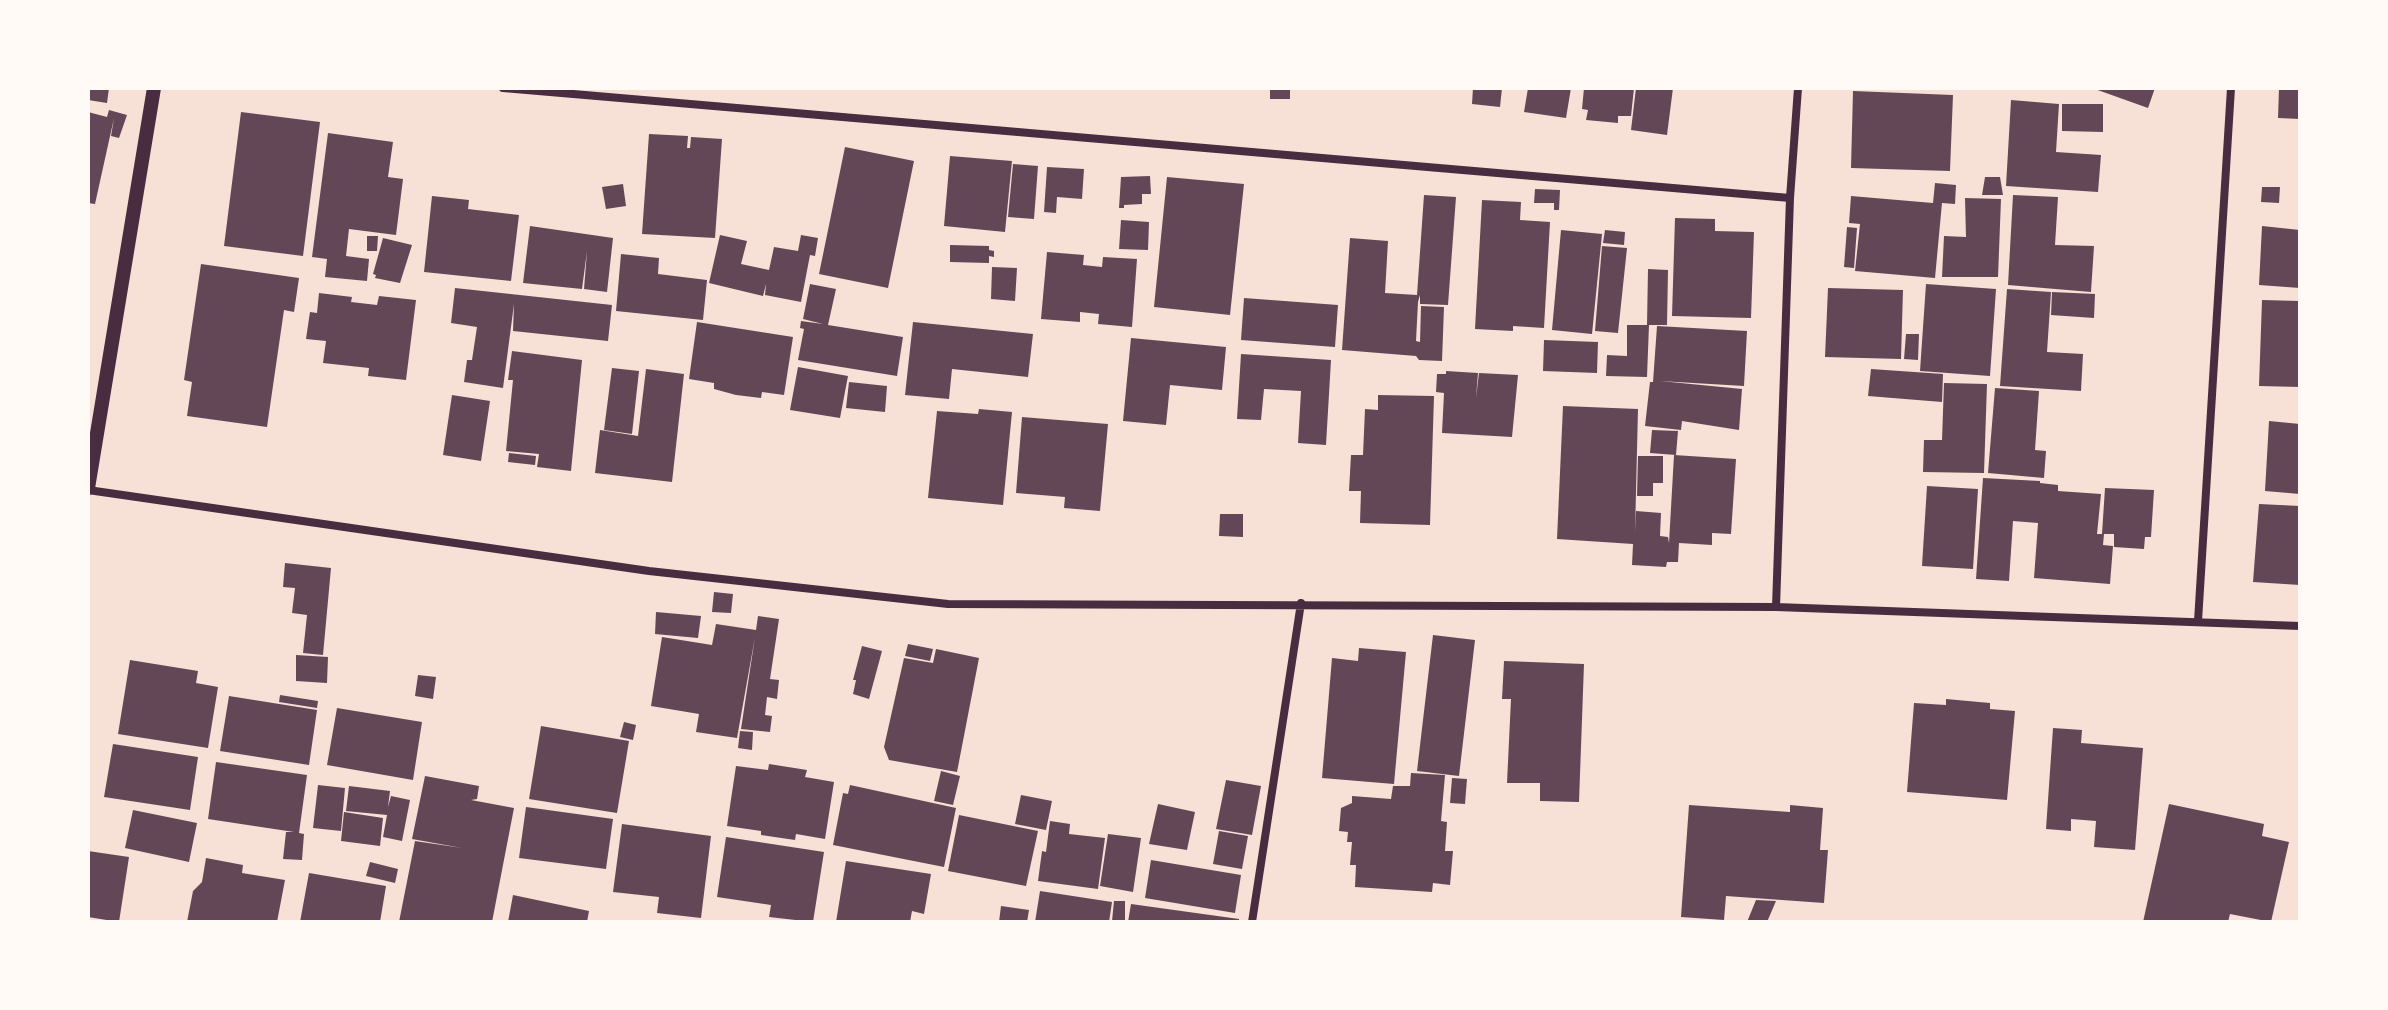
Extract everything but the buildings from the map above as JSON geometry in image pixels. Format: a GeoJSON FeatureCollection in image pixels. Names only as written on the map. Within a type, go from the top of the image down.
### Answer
{"type":"FeatureCollection","features":[{"type":"Feature","properties":{"kind":"street"},"geometry":{"type":"LineString","coordinates":[[154,88],[88,489],[649,571],[948,604],[1776,607],[2300,626]]}},
{"type":"Feature","properties":{"kind":"street"},"geometry":{"type":"LineString","coordinates":[[503,88],[1790,198]]}},
{"type":"Feature","properties":{"kind":"street"},"geometry":{"type":"LineString","coordinates":[[1776,607],[1790,198],[1798,88]]}},
{"type":"Feature","properties":{"kind":"street"},"geometry":{"type":"LineString","coordinates":[[2198,621],[2231,88]]}},
{"type":"Feature","properties":{"kind":"street"},"geometry":{"type":"LineString","coordinates":[[1252,922],[1301,603]]}}]}
